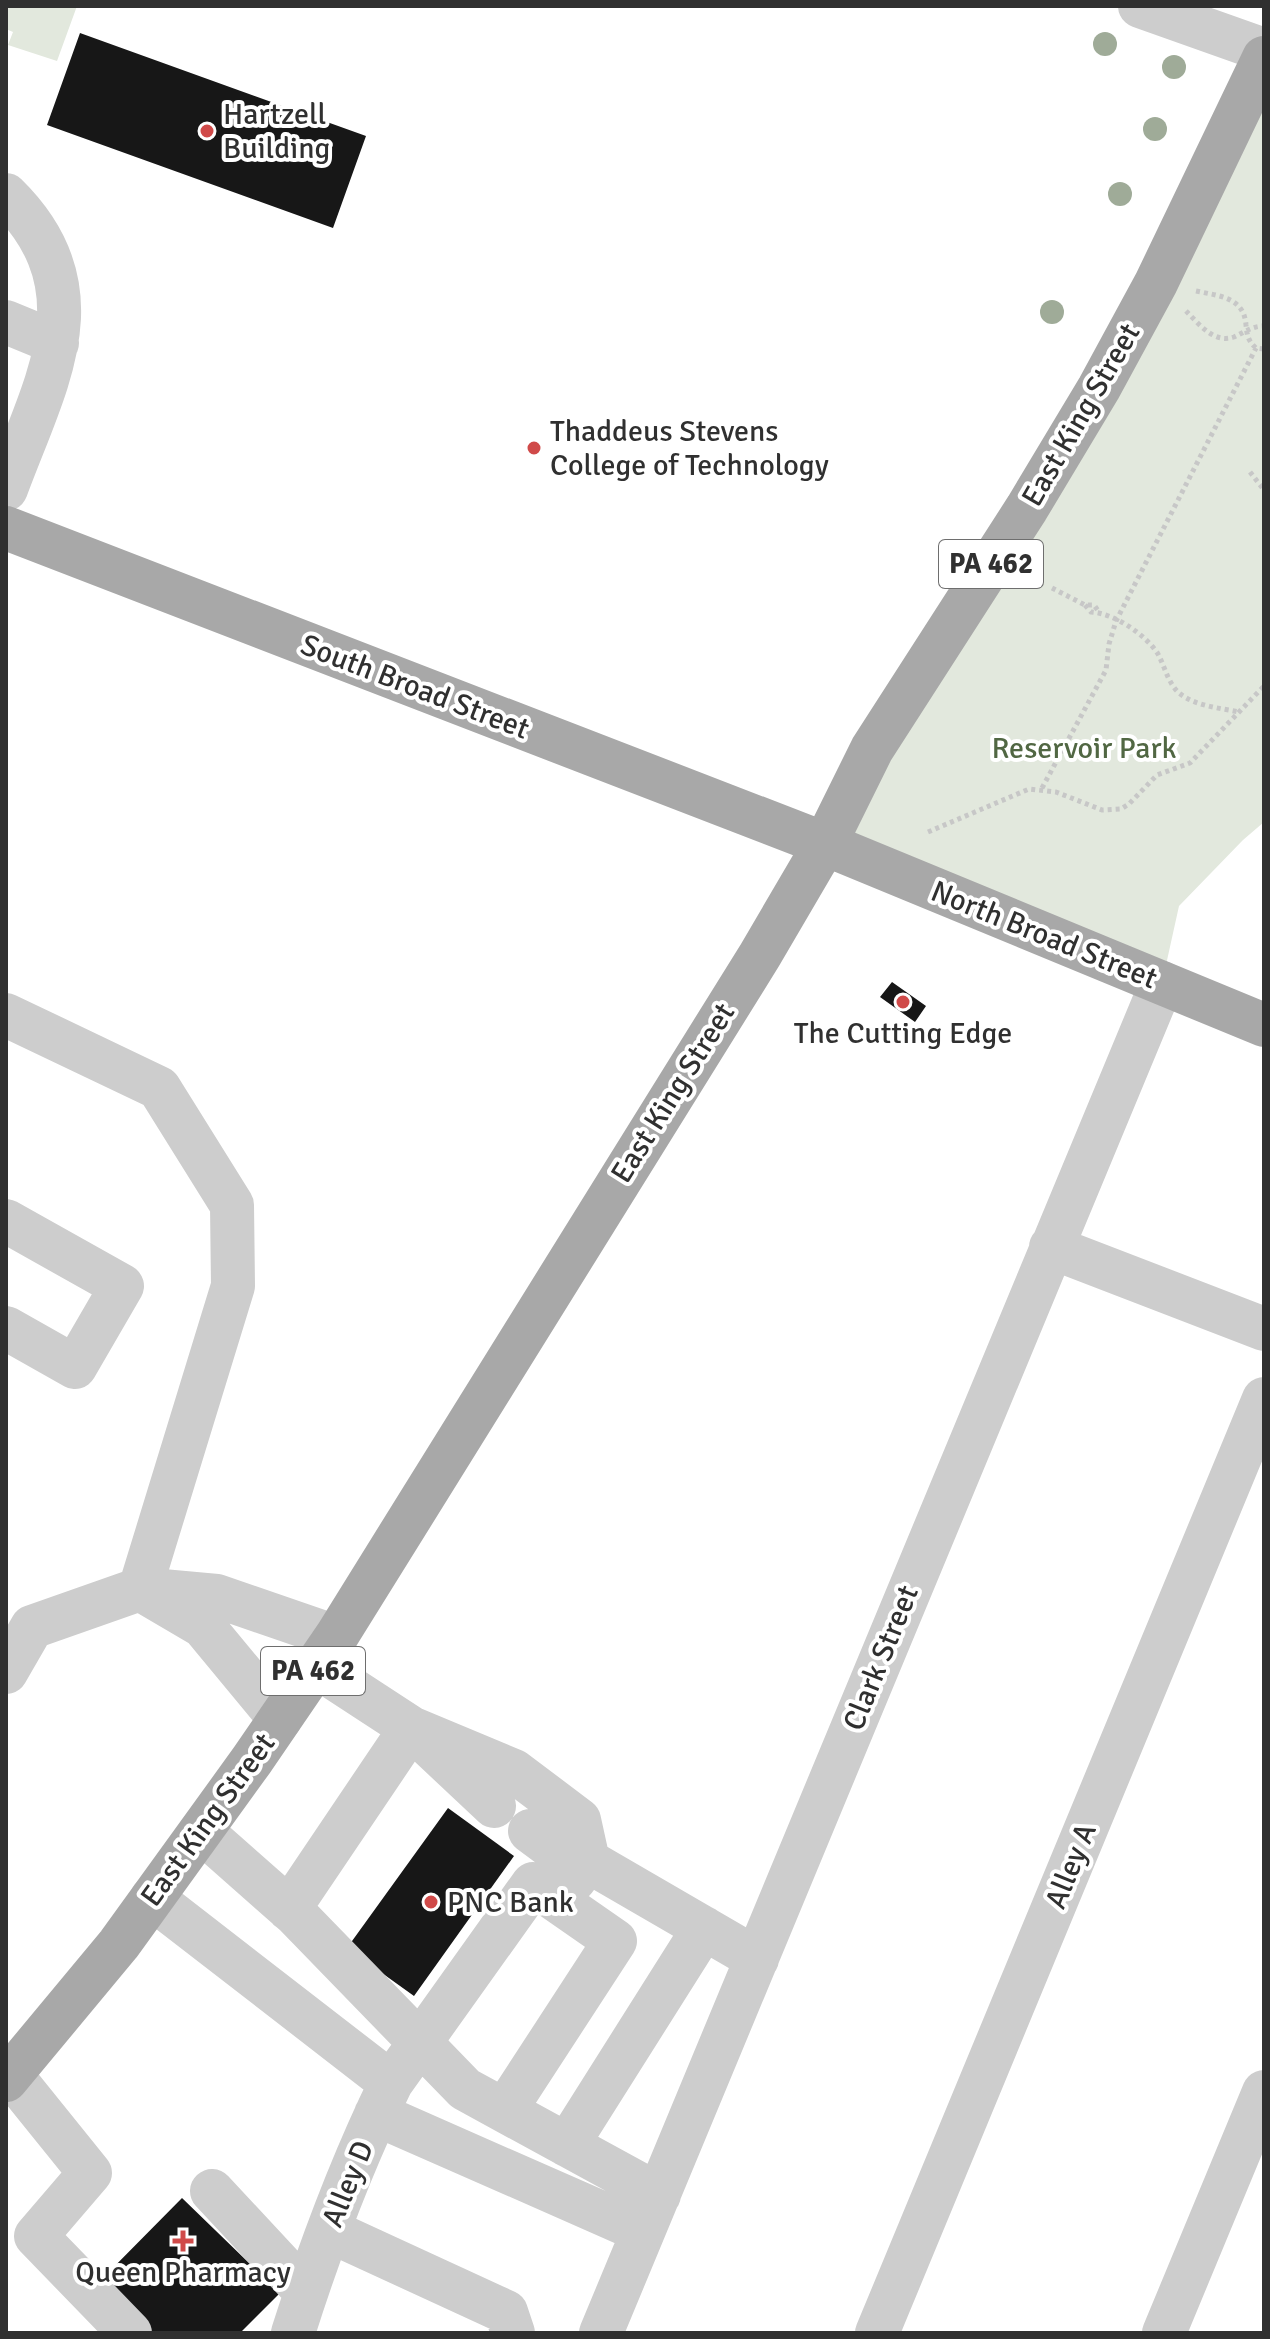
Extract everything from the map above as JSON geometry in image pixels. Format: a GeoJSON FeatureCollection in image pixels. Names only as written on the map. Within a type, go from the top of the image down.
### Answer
{"type":"FeatureCollection","features":[{"type":"Feature","properties":{"kind":"main road","name":"East King Street"},"geometry":{"type":"LineString","coordinates":[[9,2078],[119,1944],[326,1652],[760,955],[825,844],[872,749],[1027,508],[1099,388],[1156,283],[1264,58]]}},
{"type":"Feature","properties":{"kind":"main road","name":"South Broad Street"},"geometry":{"type":"LineString","coordinates":[[6,528],[825,844]]}},
{"type":"Feature","properties":{"kind":"main road","name":"North Broad Street"},"geometry":{"type":"LineString","coordinates":[[825,844],[1264,1025]]}},
{"type":"Feature","properties":{"kind":"street"},"geometry":{"type":"LineString","coordinates":[[1140,6],[1264,50]]}},
{"type":"Feature","properties":{"kind":"street"},"geometry":{"type":"LineString","coordinates":[[6,195],[39,233],[52,259],[60,315],[50,367],[6,489]]}},
{"type":"Feature","properties":{"kind":"street"},"geometry":{"type":"LineString","coordinates":[[6,322],[57,343]]}},
{"type":"Feature","properties":{"kind":"street","name":"Clark Street"},"geometry":{"type":"LineString","coordinates":[[601,2333],[1162,983]]}},
{"type":"Feature","properties":{"kind":"street"},"geometry":{"type":"LineString","coordinates":[[6,1015],[159,1088],[232,1205],[233,1286],[140,1589]]}},
{"type":"Feature","properties":{"kind":"street"},"geometry":{"type":"LineString","coordinates":[[6,1221],[122,1286],[75,1367],[6,1328]]}},
{"type":"Feature","properties":{"kind":"street"},"geometry":{"type":"LineString","coordinates":[[1051,1247],[1264,1329]]}},
{"type":"Feature","properties":{"kind":"street","name":"Alley A"},"geometry":{"type":"LineString","coordinates":[[877,2333],[1264,1399]]}},
{"type":"Feature","properties":{"kind":"street"},"geometry":{"type":"LineString","coordinates":[[140,1589],[203,1626],[280,1719]]}},
{"type":"Feature","properties":{"kind":"street"},"geometry":{"type":"LineString","coordinates":[[6,1672],[19,1626],[140,1589],[217,1596],[326,1652],[494,1806]]}},
{"type":"Feature","properties":{"kind":"street"},"geometry":{"type":"LineString","coordinates":[[411,1728],[514,1771],[579,1820],[588,1861]]}},
{"type":"Feature","properties":{"kind":"street"},"geometry":{"type":"LineString","coordinates":[[289,1909],[411,1728]]}},
{"type":"Feature","properties":{"kind":"street"},"geometry":{"type":"LineString","coordinates":[[201,1831],[289,1909],[465,2089],[567,2145],[650,2213]]}},
{"type":"Feature","properties":{"kind":"street"},"geometry":{"type":"LineString","coordinates":[[530,1831],[561,1854],[588,1861],[757,1959]]}},
{"type":"Feature","properties":{"kind":"street","name":"Alley D"},"geometry":{"type":"LineString","coordinates":[[293,2333],[306,2292],[384,2098],[420,2044],[546,1893],[588,1861]]}},
{"type":"Feature","properties":{"kind":"street"},"geometry":{"type":"LineString","coordinates":[[505,2110],[615,1941],[546,1893]]}},
{"type":"Feature","properties":{"kind":"street"},"geometry":{"type":"LineString","coordinates":[[152,1898],[384,2098],[650,2213]]}},
{"type":"Feature","properties":{"kind":"street"},"geometry":{"type":"LineString","coordinates":[[567,2145],[704,1928]]}},
{"type":"Feature","properties":{"kind":"street"},"geometry":{"type":"LineString","coordinates":[[9,2078],[90,2173],[36,2236],[130,2333]]}},
{"type":"Feature","properties":{"kind":"street"},"geometry":{"type":"LineString","coordinates":[[1164,2333],[1264,2092]]}},
{"type":"Feature","properties":{"kind":"street"},"geometry":{"type":"LineString","coordinates":[[212,2191],[306,2292]]}},
{"type":"Feature","properties":{"kind":"street"},"geometry":{"type":"LineString","coordinates":[[330,2231],[506,2312],[513,2333]]}},
{"type":"Feature","properties":{"kind":"path"},"geometry":{"type":"LineString","coordinates":[[1156,283],[1233,300],[1245,314],[1248,338],[1256,348],[1264,349]]}},
{"type":"Feature","properties":{"kind":"path"},"geometry":{"type":"LineString","coordinates":[[1156,283],[1214,336],[1231,338],[1264,326]]}},
{"type":"Feature","properties":{"kind":"path"},"geometry":{"type":"LineString","coordinates":[[1042,788],[1106,670],[1116,621],[1256,348]]}},
{"type":"Feature","properties":{"kind":"path"},"geometry":{"type":"LineString","coordinates":[[1250,472],[1264,490]]}},
{"type":"Feature","properties":{"kind":"path"},"geometry":{"type":"LineString","coordinates":[[1052,588],[1085,605],[1094,605],[1099,612],[1150,643],[1179,693],[1199,703],[1239,712]]}},
{"type":"Feature","properties":{"kind":"path"},"geometry":{"type":"LineString","coordinates":[[928,832],[1029,789],[1042,788],[1102,810],[1121,809],[1157,775],[1190,763],[1264,686]]}},
{"type":"Feature","properties":{"kind":"green space"},"geometry":{"type":"Polygon","coordinates":[[[6,6],[77,6],[57,61],[8,45],[13,32],[6,29],[6,6]]]}},
{"type":"Feature","properties":{"kind":"green space","name":"Reservoir Park"},"geometry":{"type":"Polygon","coordinates":[[[1264,58],[1264,822],[1179,906],[1162,983],[825,844],[1264,58]]]}},
{"type":"Feature","properties":{"kind":"building","name":"Hartzell Building"},"geometry":{"type":"Polygon","coordinates":[[[80,33],[366,136],[333,228],[47,125],[80,33]]]}},
{"type":"Feature","properties":{"kind":"building","name":"The Cutting Edge"},"geometry":{"type":"Polygon","coordinates":[[[892,982],[926,1006],[915,1022],[880,997],[892,982]]]}},
{"type":"Feature","properties":{"kind":"building","name":"PNC Bank"},"geometry":{"type":"Polygon","coordinates":[[[448,1808],[514,1856],[414,1996],[347,1948],[448,1808]]]}},
{"type":"Feature","properties":{"kind":"building","name":"Queen Pharmacy"},"geometry":{"type":"Polygon","coordinates":[[[182,2198],[280,2293],[240,2333],[148,2333],[98,2283],[182,2198]]]}},
{"type":"Feature","properties":{"kind":"place","name":"Hartzell Building"},"geometry":{"type":"Point","coordinates":[207,131]}},
{"type":"Feature","properties":{"kind":"place","name":"Thaddeus Stevens College of Technology"},"geometry":{"type":"Point","coordinates":[534,448]}},
{"type":"Feature","properties":{"kind":"place","name":"The Cutting Edge"},"geometry":{"type":"Point","coordinates":[903,1002]}},
{"type":"Feature","properties":{"kind":"place","name":"PNC Bank"},"geometry":{"type":"Point","coordinates":[431,1902]}},
{"type":"Feature","properties":{"kind":"place","name":"Queen Pharmacy"},"geometry":{"type":"Point","coordinates":[183,2241]}}]}
